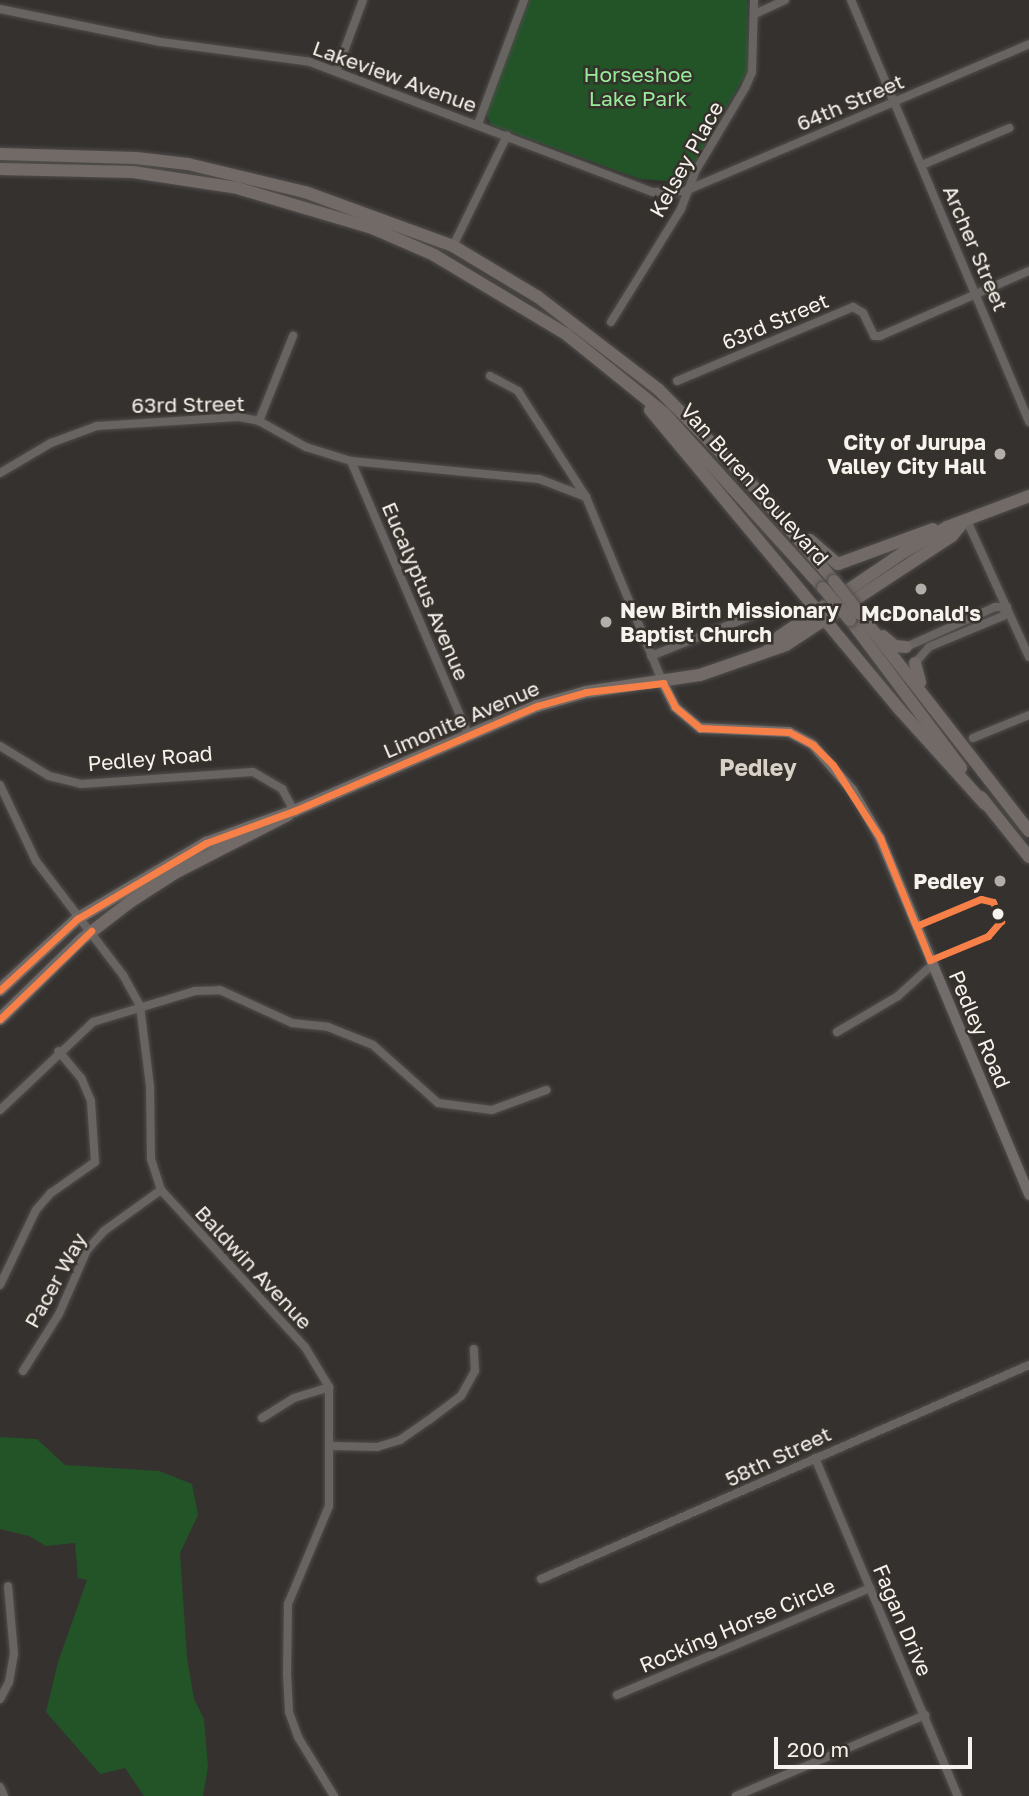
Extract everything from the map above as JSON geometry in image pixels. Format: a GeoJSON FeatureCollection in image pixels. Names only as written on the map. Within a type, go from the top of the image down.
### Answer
{"type":"FeatureCollection","features":[{"type":"Feature","properties":{"kind":"main road","name":"Van Buren Boulevard"},"geometry":{"type":"LineString","coordinates":[[0,154],[136,158],[188,164],[305,192],[453,246],[538,297],[658,389],[780,515],[855,617],[951,729],[1029,831]]}},
{"type":"Feature","properties":{"kind":"main road","name":"Van Buren Boulevard"},"geometry":{"type":"LineString","coordinates":[[0,169],[184,178],[279,198],[372,228],[434,255],[538,315],[634,387],[711,459],[829,584]]}},
{"type":"Feature","properties":{"kind":"main road"},"geometry":{"type":"LineString","coordinates":[[434,255],[453,246]]}},
{"type":"Feature","properties":{"kind":"main road"},"geometry":{"type":"LineString","coordinates":[[634,387],[822,615],[985,804]]}},
{"type":"Feature","properties":{"kind":"main road","name":"Limonite Avenue"},"geometry":{"type":"LineString","coordinates":[[0,990],[77,919],[167,862],[258,821],[294,811],[572,695],[663,683],[700,675],[786,645],[822,615],[947,527],[965,524],[1029,496]]}},
{"type":"Feature","properties":{"kind":"main road"},"geometry":{"type":"LineString","coordinates":[[780,515],[838,565],[927,530],[947,527]]}},
{"type":"Feature","properties":{"kind":"main road","name":"Limonite Avenue"},"geometry":{"type":"LineString","coordinates":[[822,615],[952,536],[965,524]]}},
{"type":"Feature","properties":{"kind":"main road","name":"Van Buren Boulevard"},"geometry":{"type":"LineString","coordinates":[[855,617],[985,804],[1029,857]]}},
{"type":"Feature","properties":{"kind":"main road"},"geometry":{"type":"LineString","coordinates":[[855,617],[895,646],[906,647]]}},
{"type":"Feature","properties":{"kind":"main road"},"geometry":{"type":"LineString","coordinates":[[915,663],[915,676],[951,729]]}},
{"type":"Feature","properties":{"kind":"main road","name":"Limonite Avenue"},"geometry":{"type":"LineString","coordinates":[[0,1019],[89,933],[175,873],[272,827],[294,811]]}},
{"type":"Feature","properties":{"kind":"street"},"geometry":{"type":"LineString","coordinates":[[337,70],[363,0]]}},
{"type":"Feature","properties":{"kind":"street"},"geometry":{"type":"LineString","coordinates":[[478,124],[524,0]]}},
{"type":"Feature","properties":{"kind":"street","name":"Kelsey Place"},"geometry":{"type":"LineString","coordinates":[[611,322],[681,209],[685,191],[752,72],[754,0]]}},
{"type":"Feature","properties":{"kind":"street"},"geometry":{"type":"LineString","coordinates":[[755,14],[785,0]]}},
{"type":"Feature","properties":{"kind":"street","name":"Archer Street"},"geometry":{"type":"LineString","coordinates":[[852,0],[1029,422]]}},
{"type":"Feature","properties":{"kind":"street","name":"Lakeview Avenue"},"geometry":{"type":"LineString","coordinates":[[0,9],[161,42],[265,54],[337,70],[653,191],[685,191]]}},
{"type":"Feature","properties":{"kind":"street","name":"64th Street"},"geometry":{"type":"LineString","coordinates":[[685,191],[1029,44]]}},
{"type":"Feature","properties":{"kind":"street","name":"Archer Street"},"geometry":{"type":"LineString","coordinates":[[922,165],[1009,128]]}},
{"type":"Feature","properties":{"kind":"street"},"geometry":{"type":"LineString","coordinates":[[453,246],[507,136]]}},
{"type":"Feature","properties":{"kind":"street","name":"63rd Street"},"geometry":{"type":"LineString","coordinates":[[677,381],[853,307],[863,313],[874,335],[880,336],[1029,271]]}},
{"type":"Feature","properties":{"kind":"street"},"geometry":{"type":"LineString","coordinates":[[259,421],[293,337]]}},
{"type":"Feature","properties":{"kind":"street"},"geometry":{"type":"LineString","coordinates":[[490,376],[517,391],[586,497],[663,683]]}},
{"type":"Feature","properties":{"kind":"street","name":"63rd Street"},"geometry":{"type":"LineString","coordinates":[[0,473],[51,443],[97,426],[239,417],[259,421],[306,447],[351,461],[539,479],[586,497]]}},
{"type":"Feature","properties":{"kind":"street","name":"Eucalyptus Avenue"},"geometry":{"type":"LineString","coordinates":[[351,461],[469,736]]}},
{"type":"Feature","properties":{"kind":"street"},"geometry":{"type":"LineString","coordinates":[[965,524],[1029,657]]}},
{"type":"Feature","properties":{"kind":"street"},"geometry":{"type":"LineString","coordinates":[[906,647],[995,607],[1007,607]]}},
{"type":"Feature","properties":{"kind":"street"},"geometry":{"type":"LineString","coordinates":[[915,663],[929,647],[1003,616],[1007,607]]}},
{"type":"Feature","properties":{"kind":"street"},"geometry":{"type":"LineString","coordinates":[[651,656],[761,612]]}},
{"type":"Feature","properties":{"kind":"street","name":"Pedley Road"},"geometry":{"type":"LineString","coordinates":[[663,683],[682,716],[700,728],[789,732],[813,745],[833,765],[880,838],[1029,1195]]}},
{"type":"Feature","properties":{"kind":"street"},"geometry":{"type":"LineString","coordinates":[[973,738],[1029,715]]}},
{"type":"Feature","properties":{"kind":"street","name":"Pedley Road"},"geometry":{"type":"LineString","coordinates":[[0,746],[49,776],[80,784],[253,772],[282,789],[294,811]]}},
{"type":"Feature","properties":{"kind":"street","name":"Baldwin Avenue"},"geometry":{"type":"LineString","coordinates":[[0,785],[36,861],[77,919],[123,975],[140,1006],[150,1086],[151,1159],[161,1190],[305,1348],[329,1387],[332,1446],[326,1520],[288,1604],[286,1671],[289,1712],[298,1737],[334,1796]]}},
{"type":"Feature","properties":{"kind":"street"},"geometry":{"type":"LineString","coordinates":[[837,1032],[898,996],[932,964]]}},
{"type":"Feature","properties":{"kind":"street"},"geometry":{"type":"LineString","coordinates":[[0,1110],[58,1051],[93,1022],[195,991],[220,990],[246,999],[292,1023],[328,1027],[373,1045],[438,1103],[492,1110],[546,1090]]}},
{"type":"Feature","properties":{"kind":"street"},"geometry":{"type":"LineString","coordinates":[[0,1285],[36,1210],[51,1193],[95,1161],[92,1101],[81,1078],[58,1051]]}},
{"type":"Feature","properties":{"kind":"street","name":"Pacer Way"},"geometry":{"type":"LineString","coordinates":[[23,1371],[59,1314],[88,1250],[104,1231],[161,1190]]}},
{"type":"Feature","properties":{"kind":"street"},"geometry":{"type":"LineString","coordinates":[[332,1446],[377,1447],[400,1440],[461,1396],[475,1371],[474,1349]]}},
{"type":"Feature","properties":{"kind":"street","name":"58th Street"},"geometry":{"type":"LineString","coordinates":[[541,1579],[1029,1365]]}},
{"type":"Feature","properties":{"kind":"street"},"geometry":{"type":"LineString","coordinates":[[262,1418],[294,1398],[329,1387]]}},
{"type":"Feature","properties":{"kind":"street","name":"Fagan Drive"},"geometry":{"type":"LineString","coordinates":[[816,1458],[958,1796]]}},
{"type":"Feature","properties":{"kind":"street"},"geometry":{"type":"LineString","coordinates":[[0,1699],[9,1682],[14,1654],[8,1586]]}},
{"type":"Feature","properties":{"kind":"street","name":"Rocking Horse Circle"},"geometry":{"type":"LineString","coordinates":[[617,1695],[870,1588]]}},
{"type":"Feature","properties":{"kind":"street"},"geometry":{"type":"LineString","coordinates":[[736,1796],[925,1716]]}},
{"type":"Feature","properties":{"kind":"street"},"geometry":{"type":"LineString","coordinates":[[0,1787],[4,1796]]}},
{"type":"Feature","properties":{"kind":"green space","name":"Horseshoe Lake Park"},"geometry":{"type":"Polygon","coordinates":[[[529,0],[747,0],[748,70],[684,182],[640,179],[491,125],[485,112],[529,0]]]}},
{"type":"Feature","properties":{"kind":"green space"},"geometry":{"type":"Polygon","coordinates":[[[0,1437],[37,1439],[65,1465],[159,1471],[192,1484],[198,1515],[180,1553],[187,1658],[194,1699],[204,1719],[208,1767],[203,1796],[144,1796],[125,1768],[100,1774],[46,1712],[58,1662],[87,1580],[78,1578],[75,1543],[46,1546],[29,1536],[0,1529],[0,1437]]]}},
{"type":"Feature","properties":{"kind":"transit line"},"geometry":{"type":"LineString","coordinates":[[0,990],[77,919],[206,843],[294,811],[537,706],[586,692],[663,683],[675,707],[700,728],[789,732],[813,745],[833,765],[880,838],[916,926]]}},
{"type":"Feature","properties":{"kind":"transit line"},"geometry":{"type":"LineString","coordinates":[[981,899],[993,902],[1001,921],[988,936],[930,960],[916,926],[981,899]]}},
{"type":"Feature","properties":{"kind":"transit line"},"geometry":{"type":"LineString","coordinates":[[0,1019],[91,931]]}},
{"type":"Feature","properties":{"kind":"place","name":"City of Jurupa Valley City Hall"},"geometry":{"type":"Point","coordinates":[1000,454]}},
{"type":"Feature","properties":{"kind":"place","name":"McDonald's"},"geometry":{"type":"Point","coordinates":[921,589]}},
{"type":"Feature","properties":{"kind":"place","name":"New Birth Missionary Baptist Church"},"geometry":{"type":"Point","coordinates":[606,622]}},
{"type":"Feature","properties":{"kind":"place","name":"Pedley"},"geometry":{"type":"Point","coordinates":[1000,881]}},
{"type":"Feature","properties":{"kind":"district","name":"Pedley"},"geometry":{"type":"Point","coordinates":[758,767]}}]}
